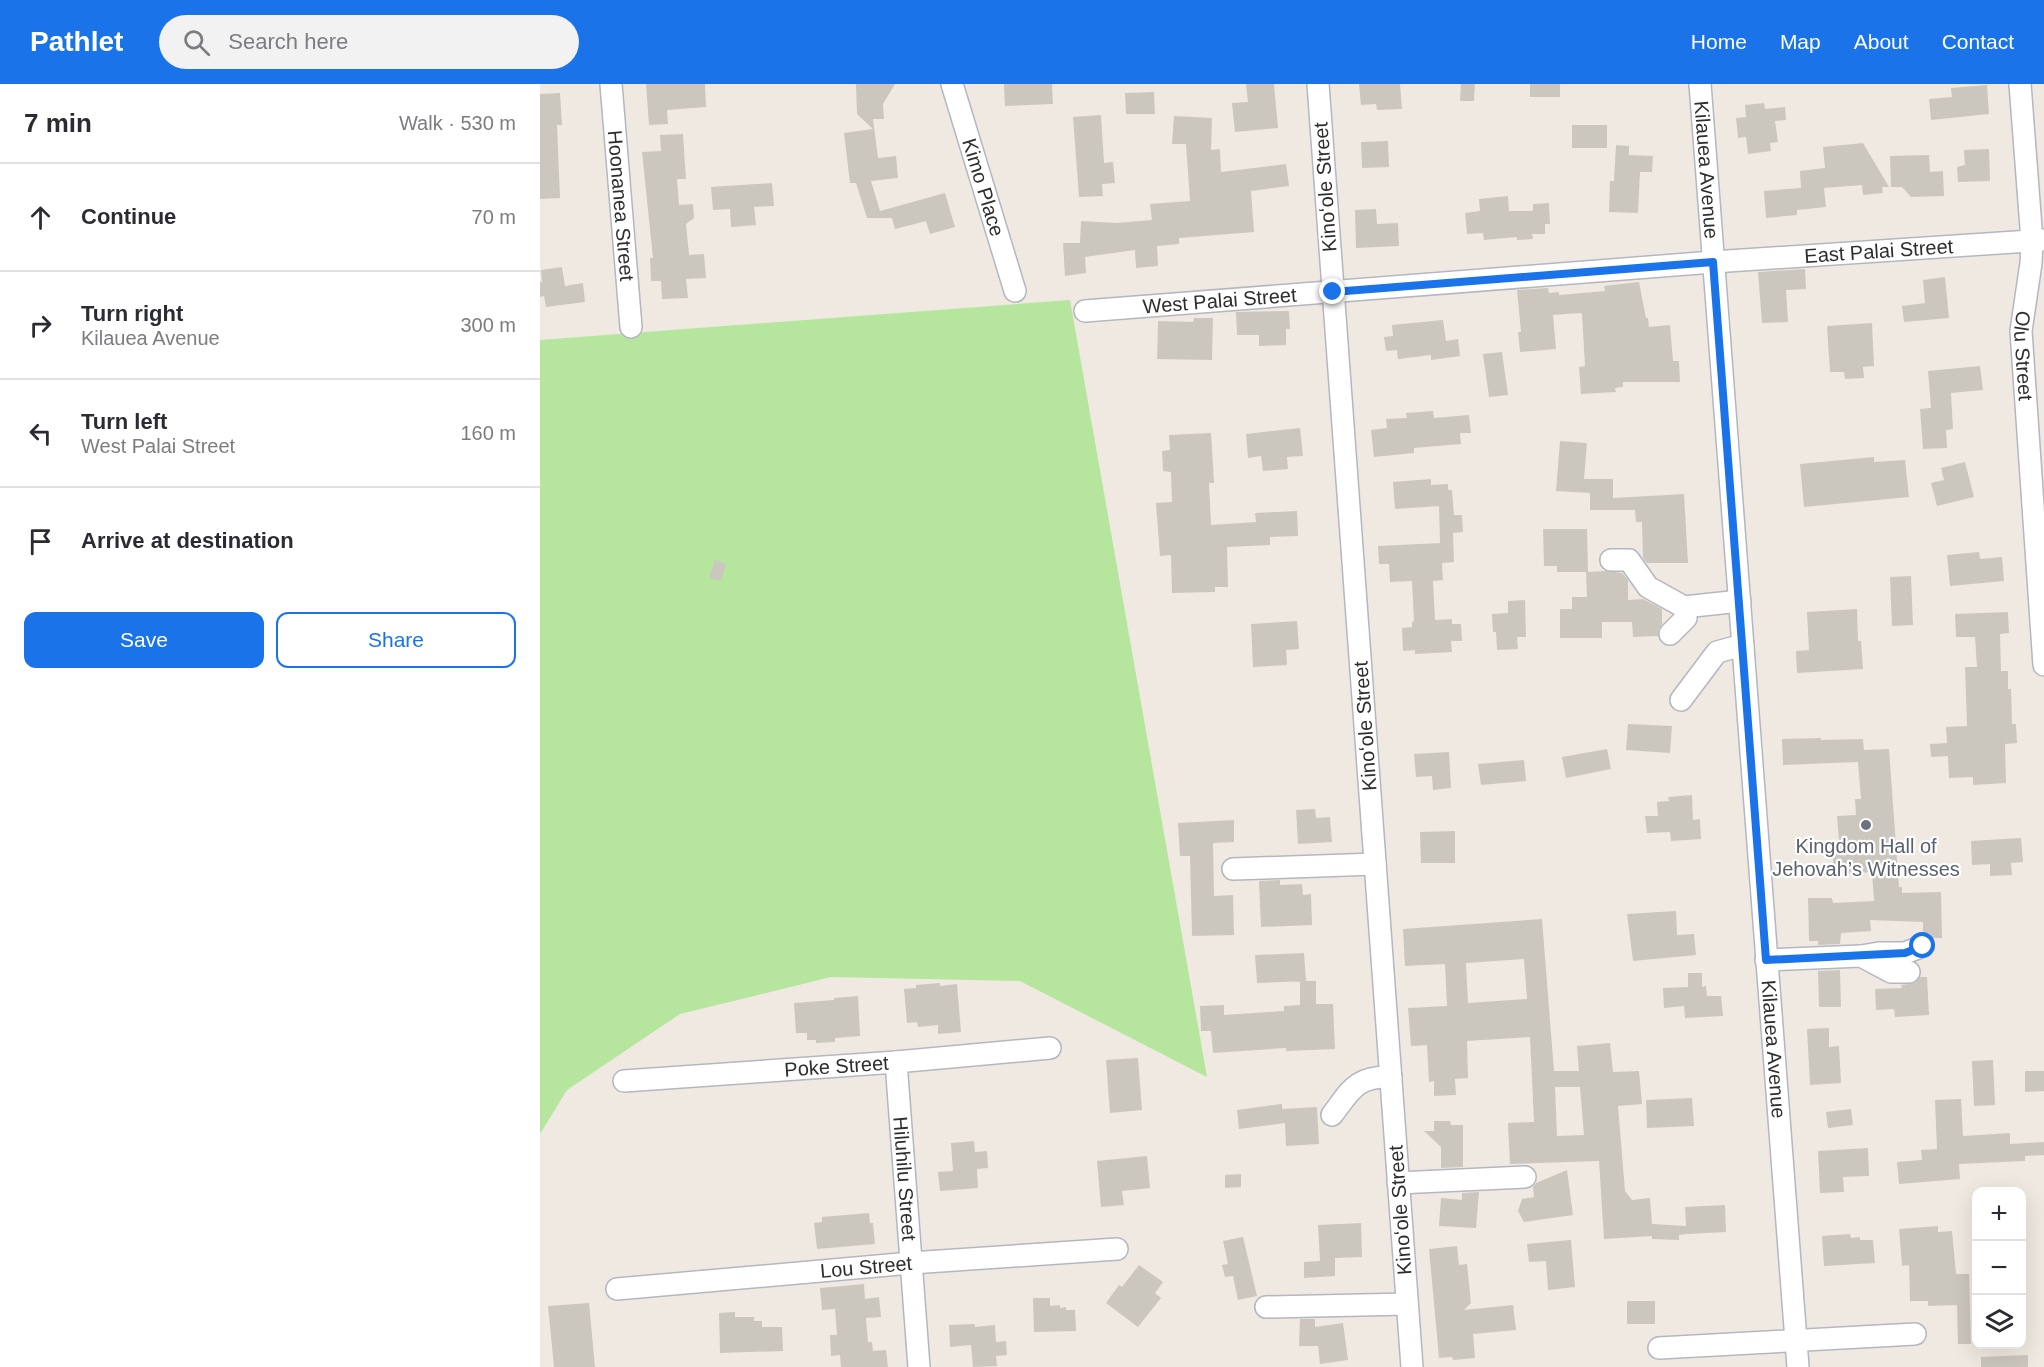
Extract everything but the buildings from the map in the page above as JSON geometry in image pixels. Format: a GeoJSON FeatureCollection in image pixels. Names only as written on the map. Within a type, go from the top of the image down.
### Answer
{"type":"FeatureCollection","features":[{"type":"Feature","properties":{"kind":"street","name":"Hoonanea Street"},"geometry":{"type":"LineString","coordinates":[[611,84],[632,327]]}},
{"type":"Feature","properties":{"kind":"street","name":"Kimo Place"},"geometry":{"type":"LineString","coordinates":[[952,84],[1016,291]]}},
{"type":"Feature","properties":{"kind":"street","name":"Kinoʻole Street"},"geometry":{"type":"LineString","coordinates":[[1318,84],[1412,1367]]}},
{"type":"Feature","properties":{"kind":"street","name":"Kilauea Avenue"},"geometry":{"type":"LineString","coordinates":[[1700,84],[1798,1367]]}},
{"type":"Feature","properties":{"kind":"street","name":"Olu Street"},"geometry":{"type":"LineString","coordinates":[[2020,84],[2038,240],[2031,263],[2021,331],[2044,665]]}},
{"type":"Feature","properties":{"kind":"street","name":"East Palai Street"},"geometry":{"type":"LineString","coordinates":[[1713,262],[2038,240]]}},
{"type":"Feature","properties":{"kind":"street","name":"West Palai Street"},"geometry":{"type":"LineString","coordinates":[[1085,311],[1713,262]]}},
{"type":"Feature","properties":{"kind":"street"},"geometry":{"type":"LineString","coordinates":[[1611,560],[1629,560],[1648,587],[1684,607],[1740,601]]}},
{"type":"Feature","properties":{"kind":"street"},"geometry":{"type":"LineString","coordinates":[[1670,634],[1686,618],[1684,607]]}},
{"type":"Feature","properties":{"kind":"street"},"geometry":{"type":"LineString","coordinates":[[1681,700],[1717,652],[1743,645]]}},
{"type":"Feature","properties":{"kind":"street"},"geometry":{"type":"LineString","coordinates":[[1233,869],[1375,864]]}},
{"type":"Feature","properties":{"kind":"street"},"geometry":{"type":"LineString","coordinates":[[1766,960],[1905,953],[1923,946]]}},
{"type":"Feature","properties":{"kind":"street"},"geometry":{"type":"LineString","coordinates":[[1861,956],[1891,972],[1909,972]]}},
{"type":"Feature","properties":{"kind":"street","name":"Poke Street"},"geometry":{"type":"LineString","coordinates":[[624,1081],[896,1062],[1050,1048]]}},
{"type":"Feature","properties":{"kind":"street","name":"Hiluhilu Street"},"geometry":{"type":"LineString","coordinates":[[896,1062],[919,1367]]}},
{"type":"Feature","properties":{"kind":"street"},"geometry":{"type":"LineString","coordinates":[[1332,1115],[1354,1086],[1372,1077],[1391,1077]]}},
{"type":"Feature","properties":{"kind":"street"},"geometry":{"type":"LineString","coordinates":[[1398,1183],[1525,1176]]}},
{"type":"Feature","properties":{"kind":"street","name":"Lou Street"},"geometry":{"type":"LineString","coordinates":[[617,1289],[911,1263],[1117,1249]]}},
{"type":"Feature","properties":{"kind":"street"},"geometry":{"type":"LineString","coordinates":[[1266,1307],[1407,1304]]}},
{"type":"Feature","properties":{"kind":"street"},"geometry":{"type":"LineString","coordinates":[[1659,1348],[1915,1334]]}},
{"type":"Feature","properties":{"kind":"green space"},"geometry":{"type":"Polygon","coordinates":[[[1070,300],[1207,1077],[1020,981],[831,977],[680,1014],[567,1090],[540,1134],[540,340],[1070,300]]]}},
{"type":"Feature","properties":{"kind":"place","name":"Kingdom Hall of Jehovah’s Witnesses"},"geometry":{"type":"Point","coordinates":[1866,825]}},
{"type":"Feature","properties":{"kind":"route"},"geometry":{"type":"LineString","coordinates":[[1333,292],[1713,262],[1766,960],[1905,953],[1923,946]]}}]}
